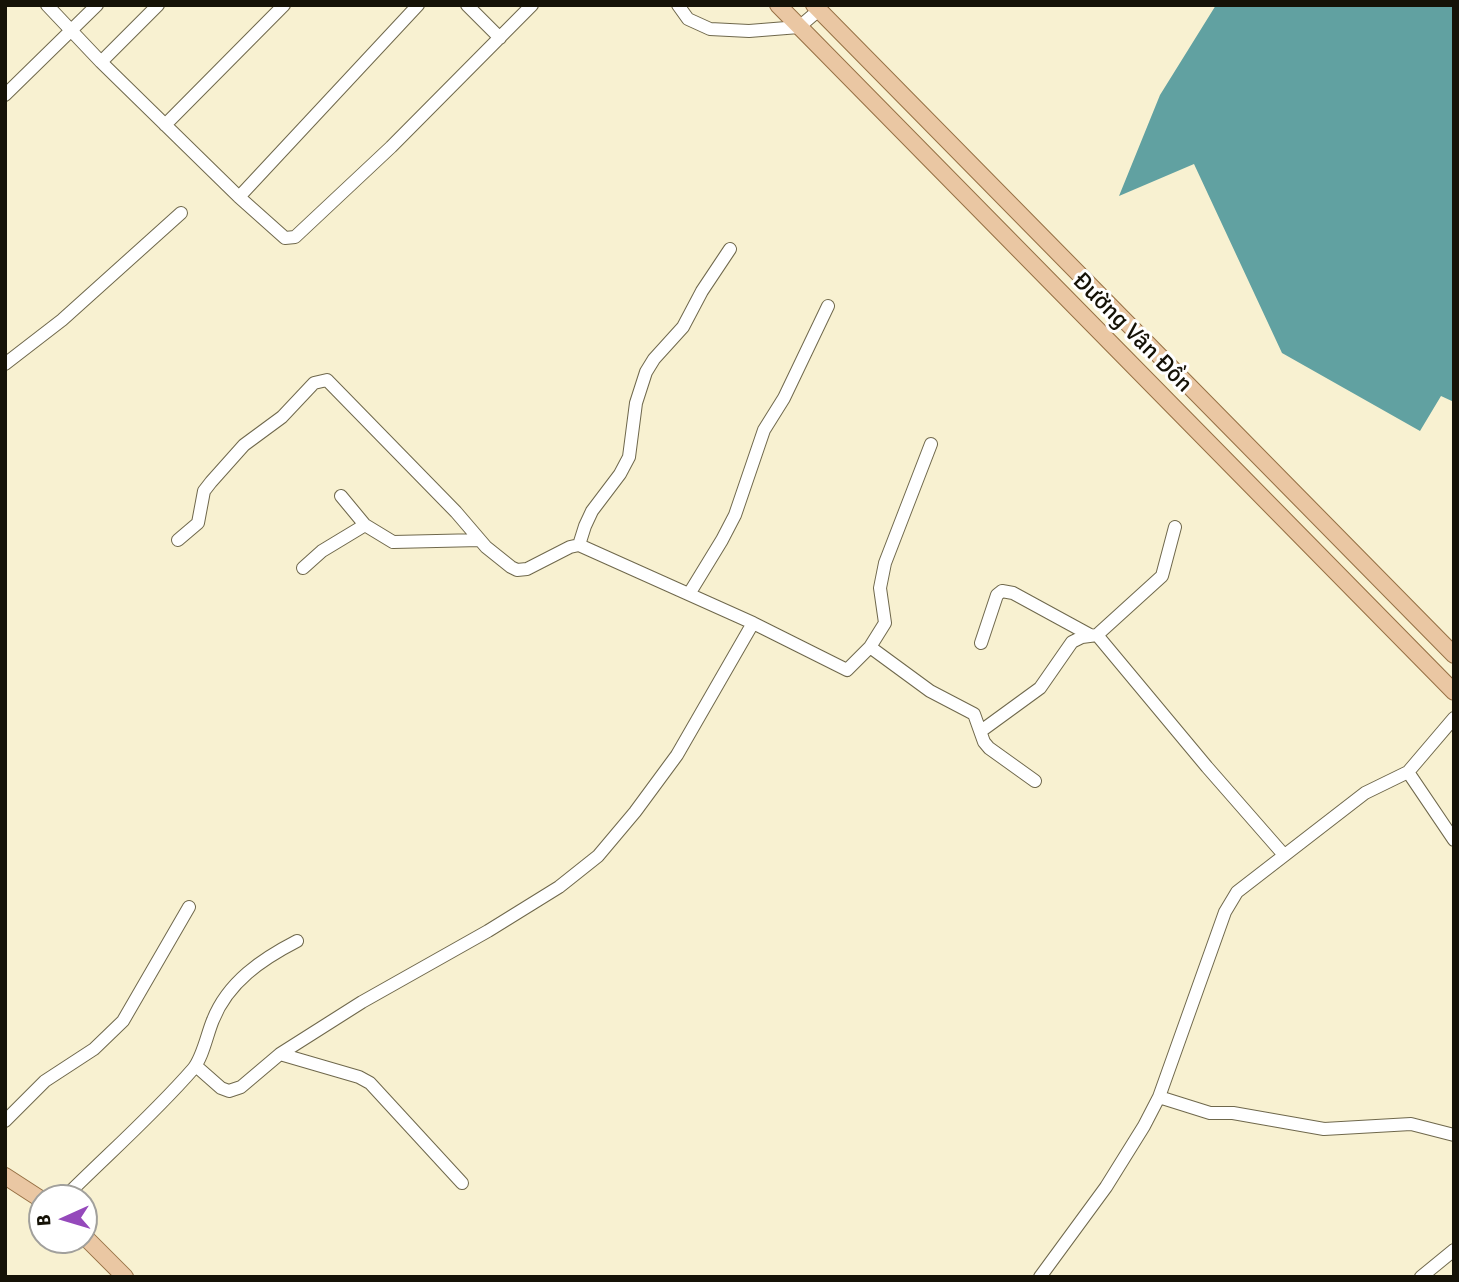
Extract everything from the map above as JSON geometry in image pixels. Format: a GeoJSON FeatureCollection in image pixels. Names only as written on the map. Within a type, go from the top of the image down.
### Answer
{"type":"FeatureCollection","features":[{"type":"Feature","properties":{"kind":"main road","name":"Đường Vân Đồn"},"geometry":{"type":"LineString","coordinates":[[778,5],[1454,692]]}},
{"type":"Feature","properties":{"kind":"main road","name":"Đường Vân Đồn"},"geometry":{"type":"LineString","coordinates":[[817,8],[1454,655]]}},
{"type":"Feature","properties":{"kind":"main road"},"geometry":{"type":"LineString","coordinates":[[1197,431],[1215,412]]}},
{"type":"Feature","properties":{"kind":"main road"},"geometry":{"type":"LineString","coordinates":[[5,1175],[28,1191]]}},
{"type":"Feature","properties":{"kind":"main road"},"geometry":{"type":"LineString","coordinates":[[98,1250],[125,1277]]}},
{"type":"Feature","properties":{"kind":"street"},"geometry":{"type":"LineString","coordinates":[[47,5],[165,125],[285,238],[295,237],[391,147],[532,5]]}},
{"type":"Feature","properties":{"kind":"street"},"geometry":{"type":"LineString","coordinates":[[5,95],[97,5]]}},
{"type":"Feature","properties":{"kind":"street"},"geometry":{"type":"LineString","coordinates":[[101,62],[158,5]]}},
{"type":"Feature","properties":{"kind":"street"},"geometry":{"type":"LineString","coordinates":[[165,125],[284,5]]}},
{"type":"Feature","properties":{"kind":"street"},"geometry":{"type":"LineString","coordinates":[[239,197],[418,5]]}},
{"type":"Feature","properties":{"kind":"street"},"geometry":{"type":"LineString","coordinates":[[467,5],[500,38]]}},
{"type":"Feature","properties":{"kind":"street"},"geometry":{"type":"LineString","coordinates":[[678,5],[688,19],[710,29],[750,31],[799,27],[817,8]]}},
{"type":"Feature","properties":{"kind":"street"},"geometry":{"type":"LineString","coordinates":[[5,364],[62,320],[181,213]]}},
{"type":"Feature","properties":{"kind":"street"},"geometry":{"type":"LineString","coordinates":[[579,545],[592,511],[620,474],[629,457],[636,403],[646,372],[683,327],[702,291],[730,249]]}},
{"type":"Feature","properties":{"kind":"street"},"geometry":{"type":"LineString","coordinates":[[689,594],[735,514],[764,430],[784,398],[828,306]]}},
{"type":"Feature","properties":{"kind":"street"},"geometry":{"type":"LineString","coordinates":[[178,540],[198,523],[204,491],[244,445],[284,414],[314,383],[327,380],[332,382],[480,540],[517,570],[527,569],[579,545],[753,623],[844,669],[851,668],[870,647],[885,623],[880,589],[885,563],[931,444]]}},
{"type":"Feature","properties":{"kind":"street"},"geometry":{"type":"LineString","coordinates":[[341,496],[365,526],[393,542],[480,540]]}},
{"type":"Feature","properties":{"kind":"street"},"geometry":{"type":"LineString","coordinates":[[303,568],[322,551],[365,526]]}},
{"type":"Feature","properties":{"kind":"street"},"geometry":{"type":"LineString","coordinates":[[981,731],[1040,688],[1072,642],[1094,635],[1162,576],[1175,527]]}},
{"type":"Feature","properties":{"kind":"street"},"geometry":{"type":"LineString","coordinates":[[981,643],[997,595],[1002,591],[1013,593],[1094,635],[1284,855]]}},
{"type":"Feature","properties":{"kind":"street"},"geometry":{"type":"LineString","coordinates":[[195,1066],[221,1088],[229,1091],[241,1087],[280,1054],[362,1002],[559,887],[598,856],[677,755],[753,623]]}},
{"type":"Feature","properties":{"kind":"street"},"geometry":{"type":"LineString","coordinates":[[870,647],[930,691],[974,714],[984,742],[1035,781]]}},
{"type":"Feature","properties":{"kind":"street"},"geometry":{"type":"LineString","coordinates":[[1041,1277],[1106,1187],[1159,1097],[1225,912],[1237,892],[1365,793],[1408,772],[1454,718]]}},
{"type":"Feature","properties":{"kind":"street"},"geometry":{"type":"LineString","coordinates":[[1408,772],[1454,840]]}},
{"type":"Feature","properties":{"kind":"street"},"geometry":{"type":"LineString","coordinates":[[5,1121],[45,1081],[94,1049],[117,1028],[135,1002],[189,907]]}},
{"type":"Feature","properties":{"kind":"street"},"geometry":{"type":"LineString","coordinates":[[79,1184],[130,1135],[195,1066],[218,1006],[229,991],[247,972],[297,941]]}},
{"type":"Feature","properties":{"kind":"street"},"geometry":{"type":"LineString","coordinates":[[280,1054],[359,1077],[370,1083],[462,1183]]}},
{"type":"Feature","properties":{"kind":"street"},"geometry":{"type":"LineString","coordinates":[[1159,1097],[1210,1113],[1233,1114],[1324,1129],[1411,1124],[1454,1135]]}},
{"type":"Feature","properties":{"kind":"street"},"geometry":{"type":"LineString","coordinates":[[1421,1277],[1454,1250]]}},
{"type":"Feature","properties":{"kind":"water"},"geometry":{"type":"Polygon","coordinates":[[[1216,5],[1454,5],[1454,402],[1441,396],[1420,431],[1282,353],[1194,164],[1119,196],[1160,95],[1216,5]]]}}]}
